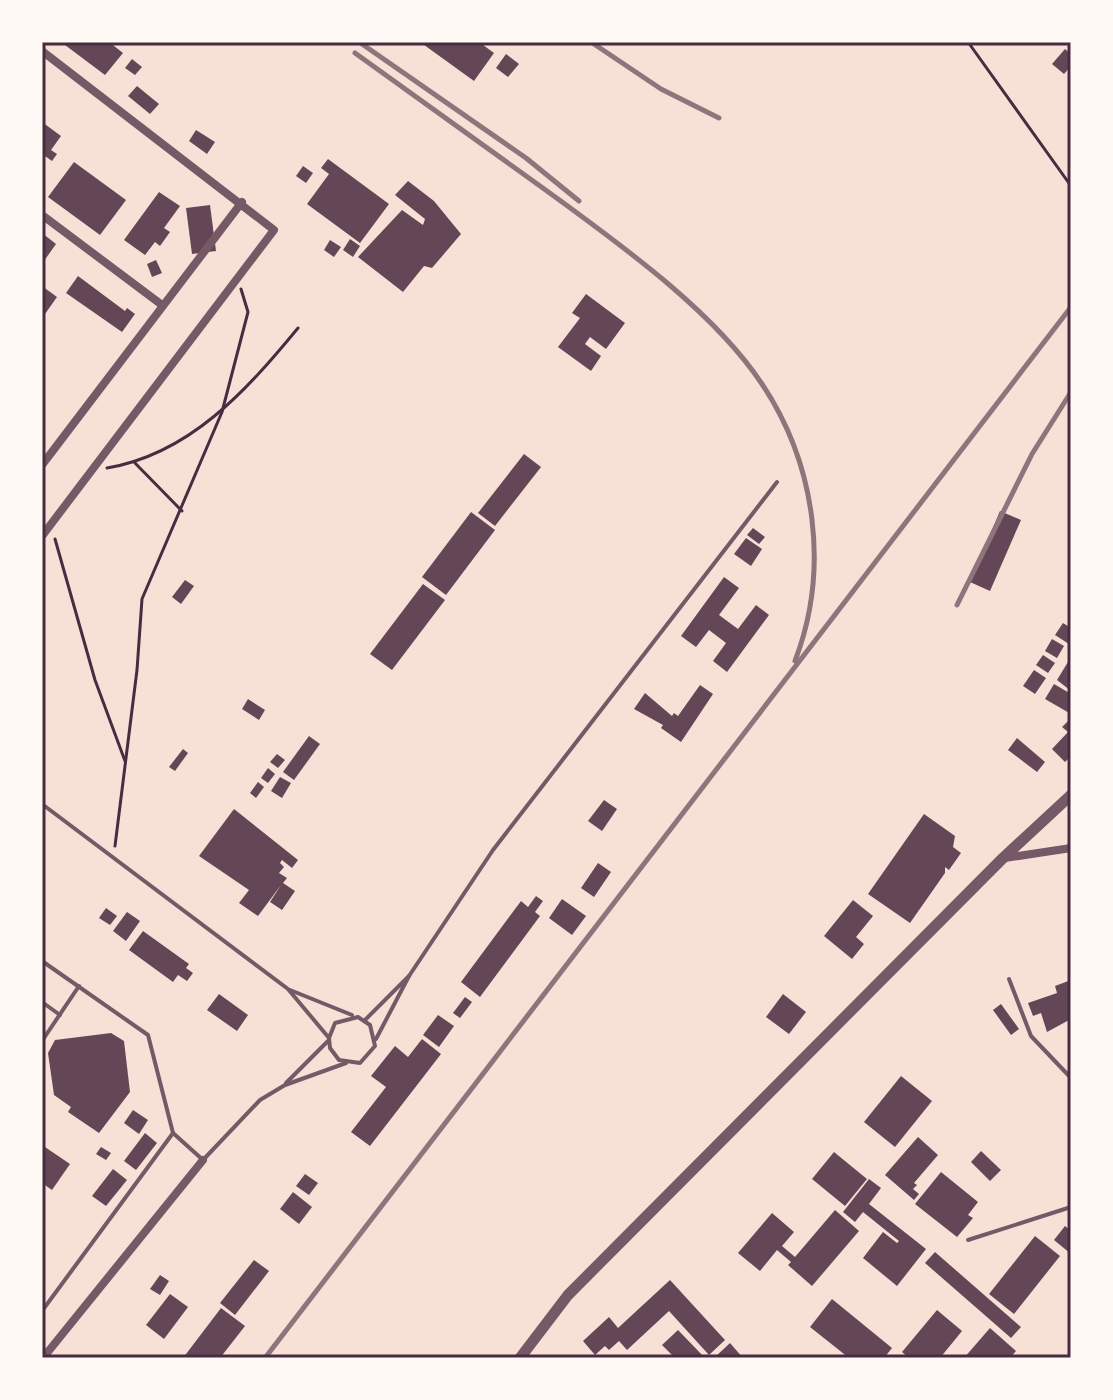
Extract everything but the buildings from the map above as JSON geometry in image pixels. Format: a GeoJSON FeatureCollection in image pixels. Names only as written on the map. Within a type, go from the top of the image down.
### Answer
{"type":"FeatureCollection","features":[{"type":"Feature","properties":{"kind":"street"},"geometry":{"type":"LineString","coordinates":[[42,51],[242,202],[274,230],[42,536]]}},
{"type":"Feature","properties":{"kind":"street"},"geometry":{"type":"LineString","coordinates":[[42,465],[242,202]]}},
{"type":"Feature","properties":{"kind":"street"},"geometry":{"type":"LineString","coordinates":[[42,215],[162,305]]}},
{"type":"Feature","properties":{"kind":"street"},"geometry":{"type":"LineString","coordinates":[[520,1358],[568,1295],[1003,858],[1070,800]]}},
{"type":"Feature","properties":{"kind":"street"},"geometry":{"type":"LineString","coordinates":[[1003,858],[1071,848]]}},
{"type":"Feature","properties":{"kind":"street"},"geometry":{"type":"LineString","coordinates":[[43,1358],[203,1160]]}},
{"type":"Feature","properties":{"kind":"lane"},"geometry":{"type":"LineString","coordinates":[[42,961],[148,1035],[173,1133],[203,1160],[260,1100],[285,1085],[346,1063],[367,1059],[409,976],[493,850],[777,482]]}},
{"type":"Feature","properties":{"kind":"lane"},"geometry":{"type":"LineString","coordinates":[[42,804],[288,989],[329,1039],[333,1054],[346,1063]]}},
{"type":"Feature","properties":{"kind":"lane"},"geometry":{"type":"LineString","coordinates":[[365,1020],[409,976]]}},
{"type":"Feature","properties":{"kind":"lane"},"geometry":{"type":"LineString","coordinates":[[1009,979],[1031,1036],[1071,1078]]}},
{"type":"Feature","properties":{"kind":"lane"},"geometry":{"type":"LineString","coordinates":[[42,1041],[79,986]]}},
{"type":"Feature","properties":{"kind":"lane"},"geometry":{"type":"LineString","coordinates":[[288,989],[365,1020],[376,1039]]}},
{"type":"Feature","properties":{"kind":"lane"},"geometry":{"type":"LineString","coordinates":[[42,1002],[60,1015]]}},
{"type":"Feature","properties":{"kind":"lane"},"geometry":{"type":"LineString","coordinates":[[285,1085],[329,1039],[335,1023],[358,1017]]}},
{"type":"Feature","properties":{"kind":"lane"},"geometry":{"type":"LineString","coordinates":[[42,1311],[173,1133]]}},
{"type":"Feature","properties":{"kind":"lane"},"geometry":{"type":"LineString","coordinates":[[968,1240],[1071,1207]]}},
{"type":"Feature","properties":{"kind":"path"},"geometry":{"type":"LineString","coordinates":[[968,42],[1071,186]]}},
{"type":"Feature","properties":{"kind":"path"},"geometry":{"type":"LineString","coordinates":[[114,858],[142,599],[222,412],[248,312],[245,293],[236,284]]}},
{"type":"Feature","properties":{"kind":"path"},"geometry":{"type":"LineString","coordinates":[[92,471],[151,457],[222,412],[298,328]]}},
{"type":"Feature","properties":{"kind":"path"},"geometry":{"type":"LineString","coordinates":[[134,462],[182,511]]}},
{"type":"Feature","properties":{"kind":"path"},"geometry":{"type":"LineString","coordinates":[[51,524],[95,680],[126,763]]}},
{"type":"Feature","properties":{"kind":"railway"},"geometry":{"type":"LineString","coordinates":[[591,42],[661,89],[719,118]]}},
{"type":"Feature","properties":{"kind":"railway"},"geometry":{"type":"LineString","coordinates":[[362,44],[526,158],[579,201]]}},
{"type":"Feature","properties":{"kind":"railway"},"geometry":{"type":"LineString","coordinates":[[355,53],[575,211],[663,279],[718,330],[762,384],[795,449],[812,519],[812,591],[806,626],[795,661]]}},
{"type":"Feature","properties":{"kind":"railway"},"geometry":{"type":"LineString","coordinates":[[265,1358],[1071,307]]}},
{"type":"Feature","properties":{"kind":"railway"},"geometry":{"type":"LineString","coordinates":[[957,605],[1032,454],[1071,392]]}}]}
